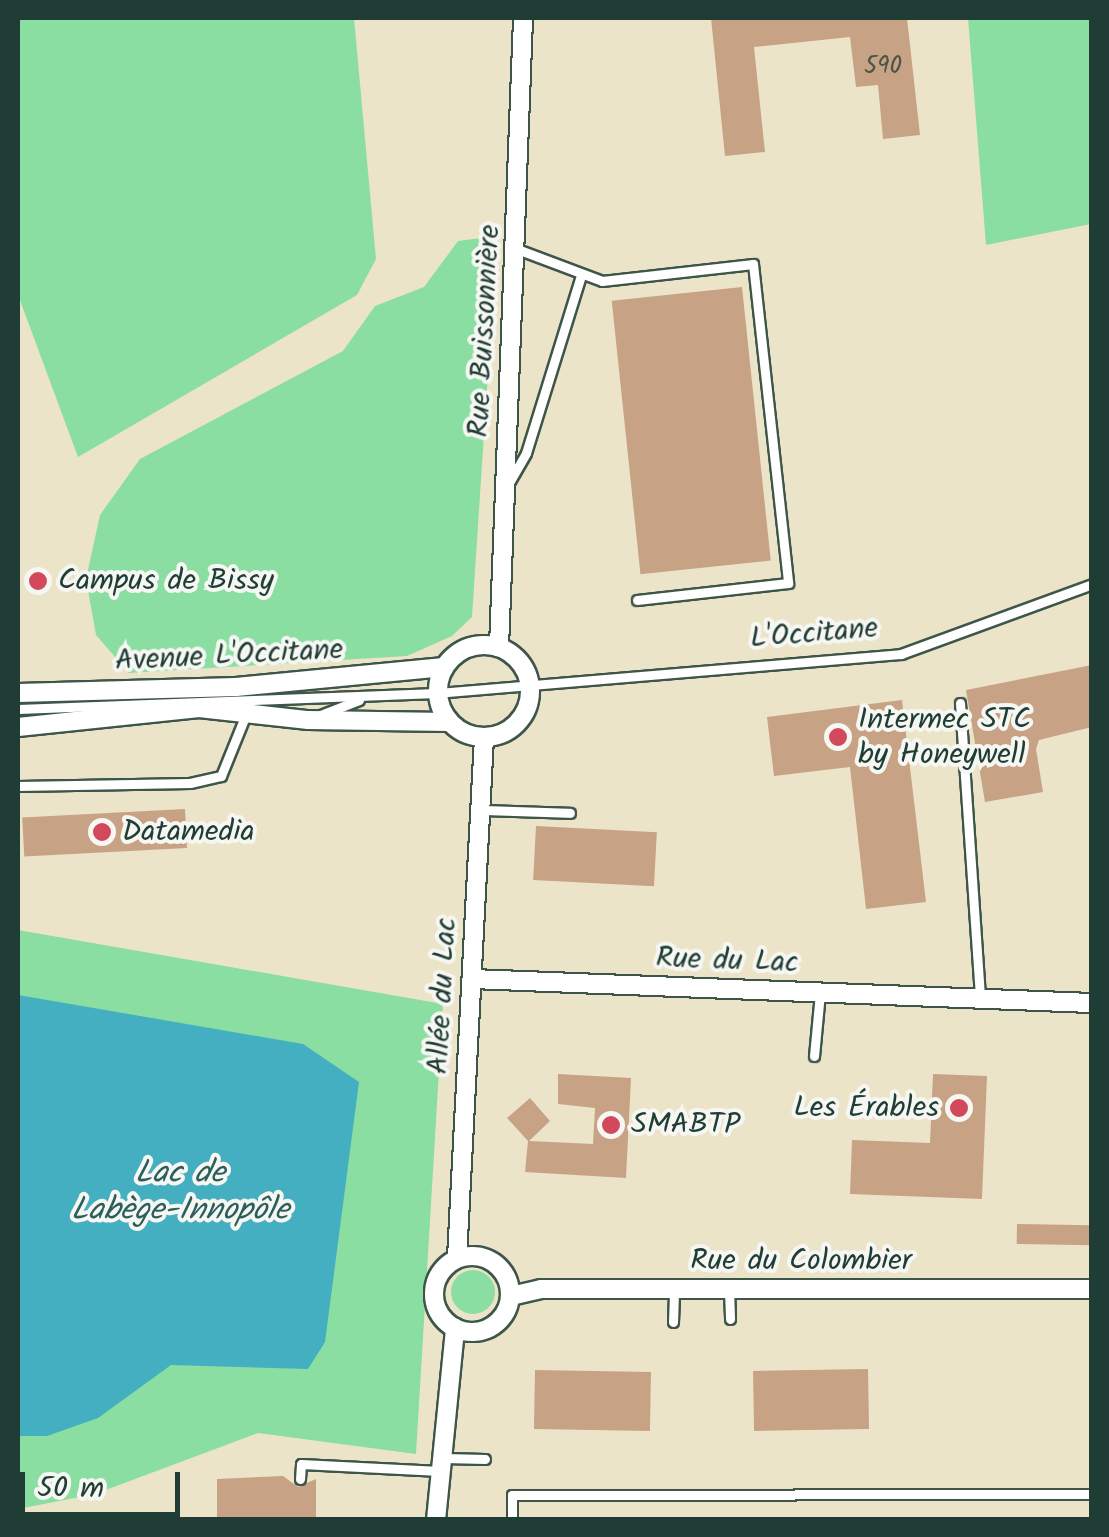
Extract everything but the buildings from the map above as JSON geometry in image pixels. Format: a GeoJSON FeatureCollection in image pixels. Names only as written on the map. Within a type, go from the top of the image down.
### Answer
{"type":"FeatureCollection","features":[{"type":"Feature","properties":{"kind":"street","name":"Rue Buissonnière"},"geometry":{"type":"LineString","coordinates":[[498,647],[517,248],[523,18]]}},
{"type":"Feature","properties":{"kind":"street"},"geometry":{"type":"LineString","coordinates":[[119,712],[248,710],[308,720],[449,722],[484,737],[513,727],[529,701],[530,685],[520,661],[498,647],[468,647],[444,667],[437,694],[449,722]]}},
{"type":"Feature","properties":{"kind":"street","name":"Avenue L'Occitane"},"geometry":{"type":"LineString","coordinates":[[18,693],[236,688],[444,667]]}},
{"type":"Feature","properties":{"kind":"street","name":"Avenue L'Occitane"},"geometry":{"type":"LineString","coordinates":[[18,727],[119,712]]}},
{"type":"Feature","properties":{"kind":"street","name":"Allée du Lac"},"geometry":{"type":"LineString","coordinates":[[455,1328],[438,1311],[434,1286],[457,1258],[484,737]]}},
{"type":"Feature","properties":{"kind":"street","name":"Rue du Lac"},"geometry":{"type":"LineString","coordinates":[[472,979],[1092,1002]]}},
{"type":"Feature","properties":{"kind":"street"},"geometry":{"type":"LineString","coordinates":[[436,1520],[455,1328],[492,1327],[511,1296],[494,1262],[457,1258]]}},
{"type":"Feature","properties":{"kind":"street","name":"Rue du Colombier"},"geometry":{"type":"LineString","coordinates":[[511,1296],[541,1289],[1092,1288]]}},
{"type":"Feature","properties":{"kind":"lane"},"geometry":{"type":"LineString","coordinates":[[517,248],[580,275],[602,280],[753,264],[788,583],[637,600]]}},
{"type":"Feature","properties":{"kind":"lane"},"geometry":{"type":"LineString","coordinates":[[506,487],[526,453],[580,275]]}},
{"type":"Feature","properties":{"kind":"lane","name":"L'Occitane"},"geometry":{"type":"LineString","coordinates":[[530,685],[901,654],[1092,584]]}},
{"type":"Feature","properties":{"kind":"lane","name":"Avenue L'Occitane"},"geometry":{"type":"LineString","coordinates":[[18,708],[437,694],[530,685]]}},
{"type":"Feature","properties":{"kind":"lane","name":"Avenue L'Occitane"},"geometry":{"type":"LineString","coordinates":[[308,720],[372,696]]}},
{"type":"Feature","properties":{"kind":"lane"},"geometry":{"type":"LineString","coordinates":[[960,703],[980,998]]}},
{"type":"Feature","properties":{"kind":"lane","name":"Avenue L'Occitane"},"geometry":{"type":"LineString","coordinates":[[79,705],[119,712]]}},
{"type":"Feature","properties":{"kind":"lane"},"geometry":{"type":"LineString","coordinates":[[18,786],[190,783],[220,776],[248,710]]}},
{"type":"Feature","properties":{"kind":"lane"},"geometry":{"type":"LineString","coordinates":[[481,810],[570,813]]}},
{"type":"Feature","properties":{"kind":"lane"},"geometry":{"type":"LineString","coordinates":[[814,1056],[820,992]]}},
{"type":"Feature","properties":{"kind":"lane"},"geometry":{"type":"LineString","coordinates":[[673,1322],[674,1289]]}},
{"type":"Feature","properties":{"kind":"lane"},"geometry":{"type":"LineString","coordinates":[[729,1289],[730,1319]]}},
{"type":"Feature","properties":{"kind":"lane"},"geometry":{"type":"LineString","coordinates":[[300,1479],[300,1464],[441,1464],[485,1458]]}},
{"type":"Feature","properties":{"kind":"lane"},"geometry":{"type":"LineString","coordinates":[[512,1520],[512,1495],[1092,1494]]}},
{"type":"Feature","properties":{"kind":"green space"},"geometry":{"type":"Polygon","coordinates":[[[18,18],[354,18],[376,259],[357,295],[78,457],[18,295],[18,18]]]}},
{"type":"Feature","properties":{"kind":"green space"},"geometry":{"type":"Polygon","coordinates":[[[968,18],[1091,18],[1091,224],[986,245],[968,18]]]}},
{"type":"Feature","properties":{"kind":"green space"},"geometry":{"type":"Polygon","coordinates":[[[497,236],[472,617],[452,636],[407,656],[129,673],[96,635],[86,579],[100,515],[140,459],[343,351],[375,306],[424,287],[458,241],[497,236]]]}},
{"type":"Feature","properties":{"kind":"green space"},"geometry":{"type":"Polygon","coordinates":[[[18,930],[443,1004],[416,1454],[258,1433],[95,1494],[18,1509],[18,930]]]}},
{"type":"Feature","properties":{"kind":"green space"},"geometry":{"type":"Polygon","coordinates":[[[473,1270],[488,1277],[495,1292],[488,1307],[473,1314],[458,1307],[451,1292],[458,1277],[473,1270]]]}},
{"type":"Feature","properties":{"kind":"water","name":"Lac de Labège-Innopôle"},"geometry":{"type":"Polygon","coordinates":[[[18,995],[303,1044],[359,1082],[325,1342],[308,1369],[171,1365],[98,1418],[47,1436],[18,1436],[18,995]]]}},
{"type":"Feature","properties":{"kind":"place","name":"Campus de Bissy"},"geometry":{"type":"Point","coordinates":[38,581]}},
{"type":"Feature","properties":{"kind":"place","name":"Intermec STC by Honeywell"},"geometry":{"type":"Point","coordinates":[838,737]}},
{"type":"Feature","properties":{"kind":"place","name":"Datamedia"},"geometry":{"type":"Point","coordinates":[102,832]}},
{"type":"Feature","properties":{"kind":"place","name":"Les Érables"},"geometry":{"type":"Point","coordinates":[959,1108]}},
{"type":"Feature","properties":{"kind":"place","name":"SMABTP"},"geometry":{"type":"Point","coordinates":[611,1125]}}]}
